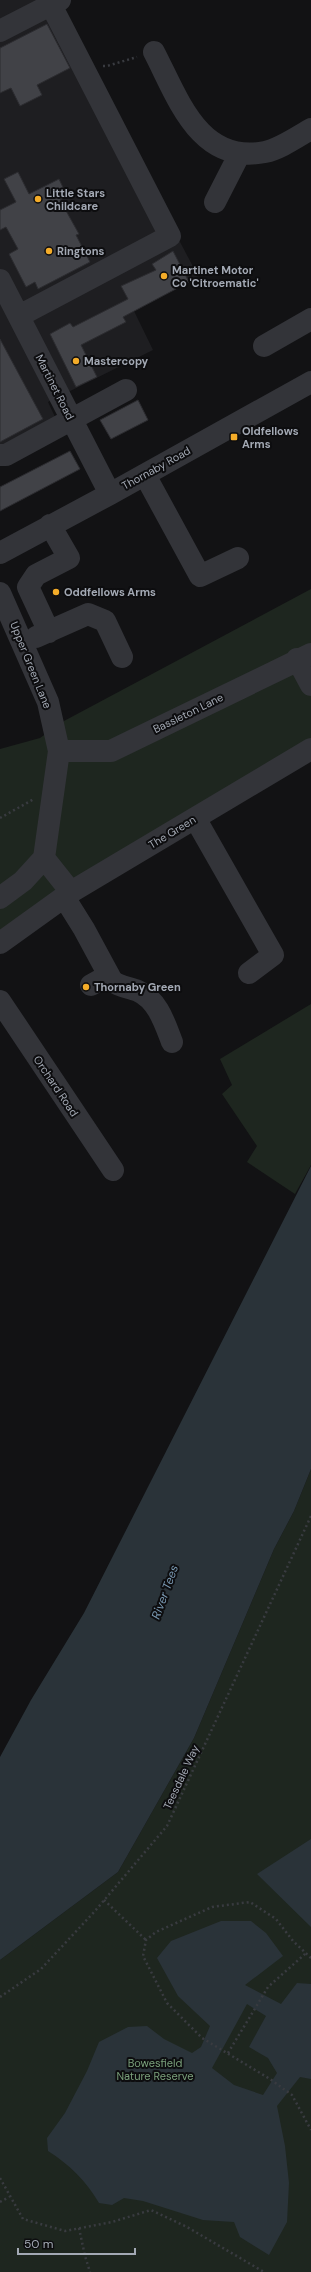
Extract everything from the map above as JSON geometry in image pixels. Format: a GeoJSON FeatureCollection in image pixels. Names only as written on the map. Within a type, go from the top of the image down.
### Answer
{"type":"FeatureCollection","features":[{"type":"Feature","properties":{"kind":"street"},"geometry":{"type":"LineString","coordinates":[[0,31],[55,3],[170,236],[18,316]]}},
{"type":"Feature","properties":{"kind":"street"},"geometry":{"type":"LineString","coordinates":[[154,52],[192,124],[212,143],[239,155],[266,152],[311,130]]}},
{"type":"Feature","properties":{"kind":"street"},"geometry":{"type":"LineString","coordinates":[[215,202],[239,155]]}},
{"type":"Feature","properties":{"kind":"street","name":"Martinet Road"},"geometry":{"type":"LineString","coordinates":[[0,280],[110,494]]}},
{"type":"Feature","properties":{"kind":"street"},"geometry":{"type":"LineString","coordinates":[[264,346],[311,319]]}},
{"type":"Feature","properties":{"kind":"street","name":"Thornaby Road"},"geometry":{"type":"LineString","coordinates":[[0,553],[145,475],[311,382]]}},
{"type":"Feature","properties":{"kind":"street"},"geometry":{"type":"LineString","coordinates":[[0,455],[6,455],[126,390]]}},
{"type":"Feature","properties":{"kind":"street"},"geometry":{"type":"LineString","coordinates":[[145,475],[200,576],[238,558]]}},
{"type":"Feature","properties":{"kind":"street"},"geometry":{"type":"LineString","coordinates":[[49,632],[28,587],[36,575],[69,558],[50,525]]}},
{"type":"Feature","properties":{"kind":"street","name":"Upper Green Lane"},"geometry":{"type":"LineString","coordinates":[[0,592],[48,702],[59,751],[44,858]]}},
{"type":"Feature","properties":{"kind":"street"},"geometry":{"type":"LineString","coordinates":[[22,644],[88,614],[105,621],[122,657]]}},
{"type":"Feature","properties":{"kind":"street"},"geometry":{"type":"LineString","coordinates":[[304,657],[311,685]]}},
{"type":"Feature","properties":{"kind":"street","name":"Bassleton Lane"},"geometry":{"type":"LineString","coordinates":[[59,751],[111,751],[304,657]]}},
{"type":"Feature","properties":{"kind":"street","name":"The Green"},"geometry":{"type":"LineString","coordinates":[[0,943],[67,894],[311,749]]}},
{"type":"Feature","properties":{"kind":"street"},"geometry":{"type":"LineString","coordinates":[[195,818],[273,955],[249,973]]}},
{"type":"Feature","properties":{"kind":"street"},"geometry":{"type":"LineString","coordinates":[[0,898],[23,881],[44,858],[67,894],[84,929],[100,980],[140,992],[151,1000],[163,1018],[172,1042]]}},
{"type":"Feature","properties":{"kind":"street","name":"Orchard Road"},"geometry":{"type":"LineString","coordinates":[[0,1001],[113,1170]]}},
{"type":"Feature","properties":{"kind":"path"},"geometry":{"type":"LineString","coordinates":[[100,65],[108,66],[154,52]]}},
{"type":"Feature","properties":{"kind":"path"},"geometry":{"type":"LineString","coordinates":[[0,818],[54,788]]}},
{"type":"Feature","properties":{"kind":"path","name":"Teesdale Way"},"geometry":{"type":"LineString","coordinates":[[0,1997],[41,1969],[104,1900],[167,1826],[311,1516]]}},
{"type":"Feature","properties":{"kind":"path"},"geometry":{"type":"LineString","coordinates":[[104,1900],[146,1940]]}},
{"type":"Feature","properties":{"kind":"path"},"geometry":{"type":"LineString","coordinates":[[311,1958],[305,1954],[276,1920],[250,1902],[212,1907],[156,1932],[146,1940],[143,1956],[166,2003],[202,2038],[270,2079],[292,2095],[311,2130]]}},
{"type":"Feature","properties":{"kind":"path"},"geometry":{"type":"LineString","coordinates":[[227,2052],[268,1987],[305,1954]]}},
{"type":"Feature","properties":{"kind":"path"},"geometry":{"type":"LineString","coordinates":[[0,2178],[9,2197],[23,2219],[64,2231],[151,2210],[188,2227],[264,2272]]}},
{"type":"Feature","properties":{"kind":"path"},"geometry":{"type":"LineString","coordinates":[[0,2202],[9,2197]]}},
{"type":"Feature","properties":{"kind":"path"},"geometry":{"type":"LineString","coordinates":[[79,2228],[90,2272]]}},
{"type":"Feature","properties":{"kind":"shaded area"},"geometry":{"type":"Polygon","coordinates":[[[0,0],[52,0],[198,276],[134,311],[153,350],[48,402],[55,417],[0,446],[0,0]]]}},
{"type":"Feature","properties":{"kind":"green space"},"geometry":{"type":"Polygon","coordinates":[[[311,589],[311,751],[0,946],[0,749],[40,738],[64,721],[311,589]]]}},
{"type":"Feature","properties":{"kind":"green space"},"geometry":{"type":"Polygon","coordinates":[[[311,1004],[311,1165],[295,1194],[247,1162],[257,1146],[222,1094],[232,1085],[220,1059],[311,1004]]]}},
{"type":"Feature","properties":{"kind":"green space","name":"Bowesfield Nature Reserve"},"geometry":{"type":"Polygon","coordinates":[[[311,1469],[311,2272],[0,2272],[0,1960],[118,1872],[194,1738],[274,1549],[294,1511],[311,1469]]]}},
{"type":"Feature","properties":{"kind":"water","name":"River Tees"},"geometry":{"type":"Polygon","coordinates":[[[311,1166],[311,1469],[294,1511],[274,1549],[194,1738],[118,1872],[0,1960],[0,1757],[31,1700],[84,1613],[311,1166]]]}},
{"type":"Feature","properties":{"kind":"water"},"geometry":{"type":"Polygon","coordinates":[[[311,1839],[311,1927],[257,1874],[311,1839]]]}},
{"type":"Feature","properties":{"kind":"water"},"geometry":{"type":"Polygon","coordinates":[[[221,1921],[251,1921],[266,1933],[283,1956],[245,1985],[281,2004],[297,1983],[311,1984],[311,2079],[300,2077],[277,2106],[285,2146],[289,2183],[287,2222],[269,2255],[240,2237],[234,2222],[203,2220],[143,2201],[124,2198],[112,2205],[99,2203],[77,2174],[48,2151],[47,2138],[65,2113],[87,2071],[99,2042],[128,2027],[147,2026],[164,2039],[192,2053],[201,2047],[210,2026],[178,1996],[157,1958],[171,1941],[221,1921]],[[247,2004],[212,2068],[234,2085],[263,2095],[277,2073],[268,2058],[249,2047],[266,2016],[247,2004]]]}},
{"type":"Feature","properties":{"kind":"building"},"geometry":{"type":"Polygon","coordinates":[[[47,24],[70,68],[37,85],[42,95],[20,106],[11,88],[0,93],[0,48],[47,24]]]}},
{"type":"Feature","properties":{"kind":"building"},"geometry":{"type":"Polygon","coordinates":[[[18,172],[29,194],[59,179],[67,196],[60,200],[79,234],[76,235],[90,262],[38,289],[35,282],[26,287],[9,254],[18,249],[6,227],[0,230],[0,210],[16,202],[4,179],[18,172]]]}},
{"type":"Feature","properties":{"kind":"building"},"geometry":{"type":"Polygon","coordinates":[[[173,251],[189,282],[123,317],[126,322],[81,345],[97,377],[76,387],[50,334],[70,323],[73,327],[128,299],[121,286],[156,270],[152,264],[173,251]]]}},
{"type":"Feature","properties":{"kind":"building"},"geometry":{"type":"Polygon","coordinates":[[[0,339],[43,419],[0,442],[0,339]]]}},
{"type":"Feature","properties":{"kind":"building"},"geometry":{"type":"Polygon","coordinates":[[[138,400],[148,420],[111,439],[100,420],[138,400]]]}},
{"type":"Feature","properties":{"kind":"building"},"geometry":{"type":"Polygon","coordinates":[[[70,451],[80,469],[0,511],[0,487],[70,451]]]}},
{"type":"Feature","properties":{"kind":"place","name":"Little Stars Childcare"},"geometry":{"type":"Point","coordinates":[38,199]}},
{"type":"Feature","properties":{"kind":"place","name":"Ringtons"},"geometry":{"type":"Point","coordinates":[49,251]}},
{"type":"Feature","properties":{"kind":"place","name":"Martinet Motor Co 'Citroematic'"},"geometry":{"type":"Point","coordinates":[164,276]}},
{"type":"Feature","properties":{"kind":"place","name":"Mastercopy"},"geometry":{"type":"Point","coordinates":[76,361]}},
{"type":"Feature","properties":{"kind":"place","name":"Oldfellows Arms"},"geometry":{"type":"Point","coordinates":[234,437]}},
{"type":"Feature","properties":{"kind":"place","name":"Oddfellows Arms"},"geometry":{"type":"Point","coordinates":[56,592]}},
{"type":"Feature","properties":{"kind":"place","name":"Thornaby Green"},"geometry":{"type":"Point","coordinates":[86,987]}}]}
